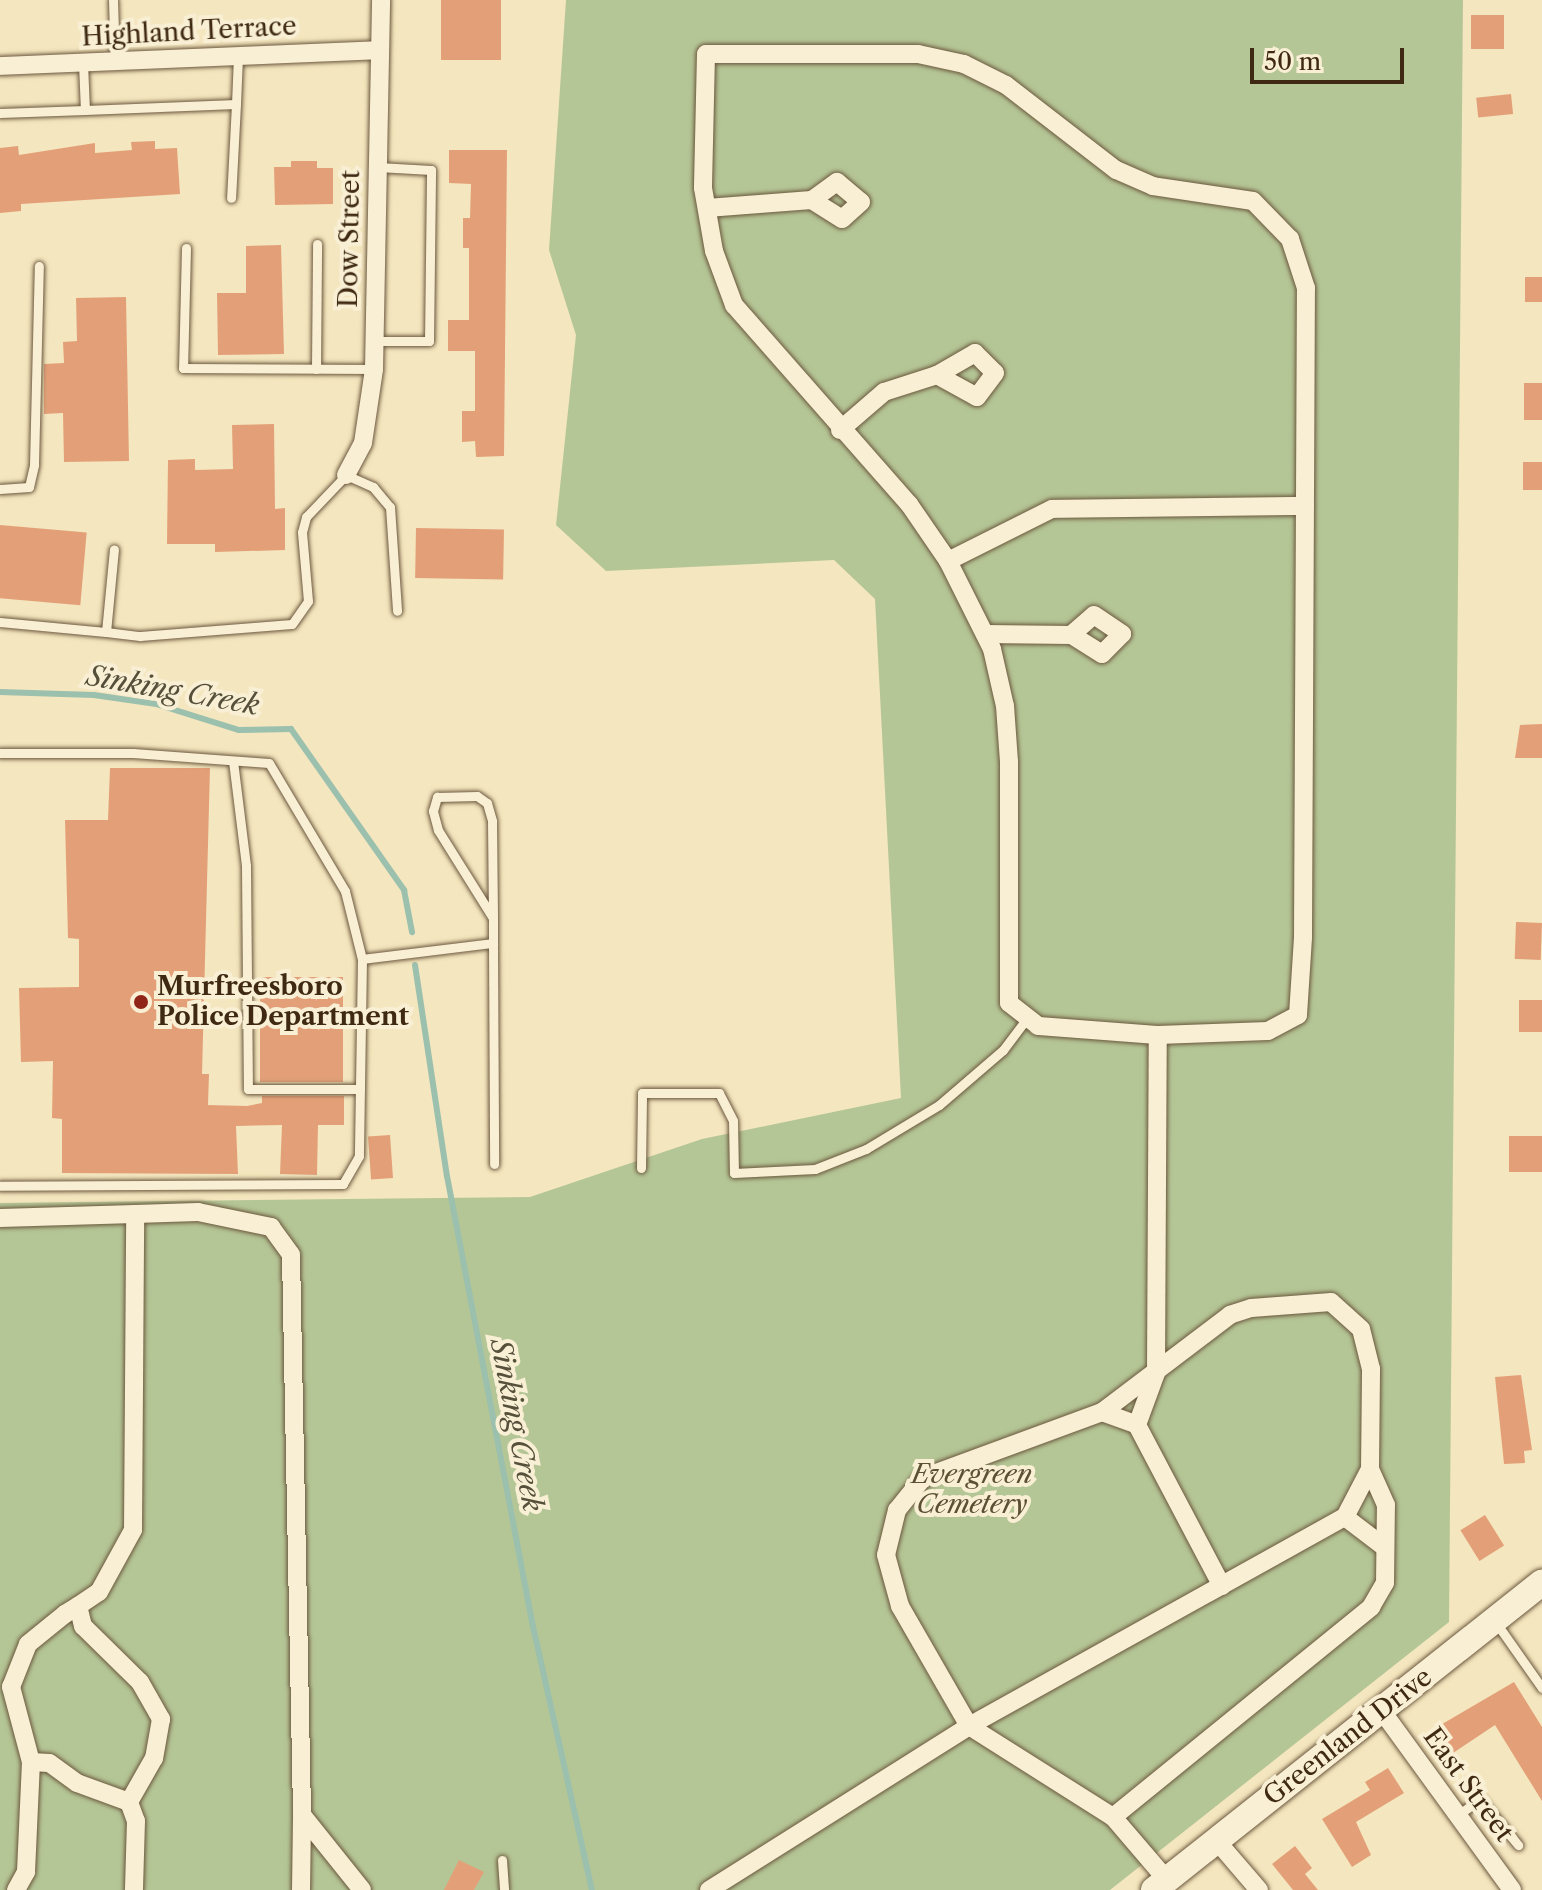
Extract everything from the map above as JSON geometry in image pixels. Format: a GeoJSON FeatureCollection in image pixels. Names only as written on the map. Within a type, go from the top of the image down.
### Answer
{"type":"FeatureCollection","features":[{"type":"Feature","properties":{"kind":"street","name":"Dow Street"},"geometry":{"type":"LineString","coordinates":[[346,475],[363,443],[374,369],[381,0]]}},
{"type":"Feature","properties":{"kind":"street","name":"Highland Terrace"},"geometry":{"type":"LineString","coordinates":[[0,66],[380,50]]}},
{"type":"Feature","properties":{"kind":"street"},"geometry":{"type":"LineString","coordinates":[[706,54],[918,54],[964,64],[1006,85],[1116,170],[1153,186],[1253,201],[1290,239],[1306,288],[1303,937],[1298,1015],[1268,1031],[1158,1035],[1038,1026],[1026,1020],[1009,1003],[1009,762],[1005,706],[985,634],[948,561],[909,504],[840,430],[734,305],[714,251],[707,208],[706,54]]}},
{"type":"Feature","properties":{"kind":"street"},"geometry":{"type":"LineString","coordinates":[[707,208],[812,200]]}},
{"type":"Feature","properties":{"kind":"street"},"geometry":{"type":"LineString","coordinates":[[840,430],[884,392],[937,375]]}},
{"type":"Feature","properties":{"kind":"street"},"geometry":{"type":"LineString","coordinates":[[948,561],[1052,509],[1305,506]]}},
{"type":"Feature","properties":{"kind":"street"},"geometry":{"type":"LineString","coordinates":[[985,634],[1071,635]]}},
{"type":"Feature","properties":{"kind":"street"},"geometry":{"type":"LineString","coordinates":[[1137,1425],[1156,1373],[1158,1035]]}},
{"type":"Feature","properties":{"kind":"street"},"geometry":{"type":"LineString","coordinates":[[16,1890],[26,1872],[31,1762],[5,1684],[28,1644],[99,1592],[133,1530],[135,1214]]}},
{"type":"Feature","properties":{"kind":"street"},"geometry":{"type":"LineString","coordinates":[[0,1218],[135,1214],[236,1216],[271,1227],[291,1255],[301,1890]]}},
{"type":"Feature","properties":{"kind":"street"},"geometry":{"type":"LineString","coordinates":[[1113,1817],[1371,1607],[1385,1583],[1383,1546],[1386,1505],[1370,1469],[1371,1369],[1361,1329],[1331,1302],[1251,1308],[1230,1315],[1102,1412],[923,1478],[897,1510],[886,1555],[900,1606],[969,1726],[1113,1817],[1160,1885]]}},
{"type":"Feature","properties":{"kind":"street"},"geometry":{"type":"LineString","coordinates":[[1102,1412],[1137,1425],[1222,1586]]}},
{"type":"Feature","properties":{"kind":"street"},"geometry":{"type":"LineString","coordinates":[[709,1890],[969,1726],[1345,1517],[1370,1469]]}},
{"type":"Feature","properties":{"kind":"street"},"geometry":{"type":"LineString","coordinates":[[1345,1517],[1383,1546]]}},
{"type":"Feature","properties":{"kind":"street","name":"Greenland Drive"},"geometry":{"type":"LineString","coordinates":[[1160,1885],[1541,1585]]}},
{"type":"Feature","properties":{"kind":"street"},"geometry":{"type":"LineString","coordinates":[[78,1606],[83,1626],[140,1682],[161,1719],[154,1758],[129,1802]]}},
{"type":"Feature","properties":{"kind":"street","name":"East Street"},"geometry":{"type":"LineString","coordinates":[[1382,1711],[1512,1890]]}},
{"type":"Feature","properties":{"kind":"street"},"geometry":{"type":"LineString","coordinates":[[31,1762],[49,1763],[77,1783],[129,1802],[136,1821],[134,1890]]}},
{"type":"Feature","properties":{"kind":"street"},"geometry":{"type":"LineString","coordinates":[[302,1815],[362,1890]]}},
{"type":"Feature","properties":{"kind":"street"},"geometry":{"type":"LineString","coordinates":[[1216,1840],[1259,1890]]}},
{"type":"Feature","properties":{"kind":"lane"},"geometry":{"type":"LineString","coordinates":[[113,0],[115,62]]}},
{"type":"Feature","properties":{"kind":"lane"},"geometry":{"type":"LineString","coordinates":[[231,198],[238,56]]}},
{"type":"Feature","properties":{"kind":"lane"},"geometry":{"type":"LineString","coordinates":[[83,63],[85,110]]}},
{"type":"Feature","properties":{"kind":"lane"},"geometry":{"type":"LineString","coordinates":[[0,113],[236,104]]}},
{"type":"Feature","properties":{"kind":"lane"},"geometry":{"type":"LineString","coordinates":[[374,341],[429,341],[431,170],[378,167]]}},
{"type":"Feature","properties":{"kind":"lane"},"geometry":{"type":"LineString","coordinates":[[316,369],[317,244]]}},
{"type":"Feature","properties":{"kind":"lane"},"geometry":{"type":"LineString","coordinates":[[186,248],[183,368],[374,369]]}},
{"type":"Feature","properties":{"kind":"lane"},"geometry":{"type":"LineString","coordinates":[[0,489],[29,487],[34,465],[39,266]]}},
{"type":"Feature","properties":{"kind":"lane"},"geometry":{"type":"LineString","coordinates":[[0,622],[140,636],[292,624],[308,601],[302,532],[306,517],[346,475],[373,487],[390,507],[397,611]]}},
{"type":"Feature","properties":{"kind":"lane"},"geometry":{"type":"LineString","coordinates":[[106,632],[114,549]]}},
{"type":"Feature","properties":{"kind":"lane"},"geometry":{"type":"LineString","coordinates":[[0,753],[269,763],[345,891],[362,959],[359,1156],[343,1184],[0,1186]]}},
{"type":"Feature","properties":{"kind":"lane"},"geometry":{"type":"LineString","coordinates":[[233,761],[246,866],[248,1089],[360,1089]]}},
{"type":"Feature","properties":{"kind":"lane"},"geometry":{"type":"LineString","coordinates":[[493,918],[438,830],[433,811],[437,797],[477,796],[487,803],[492,821],[493,918],[494,1164]]}},
{"type":"Feature","properties":{"kind":"lane"},"geometry":{"type":"LineString","coordinates":[[362,959],[493,943]]}},
{"type":"Feature","properties":{"kind":"lane"},"geometry":{"type":"LineString","coordinates":[[641,1168],[642,1093],[719,1093],[733,1121],[734,1173],[815,1169],[866,1149],[939,1105],[1003,1050],[1026,1020]]}},
{"type":"Feature","properties":{"kind":"lane"},"geometry":{"type":"LineString","coordinates":[[1495,1621],[1542,1688]]}},
{"type":"Feature","properties":{"kind":"lane"},"geometry":{"type":"LineString","coordinates":[[1458,1815],[1480,1799],[1518,1845]]}},
{"type":"Feature","properties":{"kind":"lane"},"geometry":{"type":"LineString","coordinates":[[502,1860],[504,1890]]}},
{"type":"Feature","properties":{"kind":"green space","name":"Evergreen Cemetery"},"geometry":{"type":"Polygon","coordinates":[[[566,0],[1463,0],[1449,1622],[1110,1890],[0,1890],[0,1203],[530,1197],[702,1139],[901,1098],[875,599],[834,560],[606,571],[556,525],[576,335],[549,250],[566,0]]]}},
{"type":"Feature","properties":{"kind":"building"},"geometry":{"type":"Polygon","coordinates":[[[441,0],[501,0],[501,60],[441,60],[441,0]]]}},
{"type":"Feature","properties":{"kind":"building"},"geometry":{"type":"Polygon","coordinates":[[[1471,15],[1504,15],[1504,49],[1471,49],[1471,15]]]}},
{"type":"Feature","properties":{"kind":"building"},"geometry":{"type":"Polygon","coordinates":[[[1511,94],[1513,114],[1478,118],[1476,98],[1511,94]]]}},
{"type":"Feature","properties":{"kind":"building"},"geometry":{"type":"Polygon","coordinates":[[[155,141],[155,149],[177,148],[180,194],[21,204],[21,211],[0,213],[0,148],[18,146],[19,155],[95,143],[95,153],[132,150],[131,142],[155,141]]]}},
{"type":"Feature","properties":{"kind":"building"},"geometry":{"type":"Polygon","coordinates":[[[449,150],[507,150],[504,456],[476,457],[475,441],[462,442],[462,411],[475,411],[475,351],[448,351],[448,320],[469,320],[469,248],[463,248],[463,218],[470,218],[471,184],[449,183],[449,150]]]}},
{"type":"Feature","properties":{"kind":"building"},"geometry":{"type":"Polygon","coordinates":[[[291,161],[317,161],[317,168],[333,168],[333,204],[275,205],[274,167],[291,167],[291,161]]]}},
{"type":"Feature","properties":{"kind":"building"},"geometry":{"type":"Polygon","coordinates":[[[281,245],[284,354],[218,355],[217,293],[246,293],[246,246],[281,245]]]}},
{"type":"Feature","properties":{"kind":"building"},"geometry":{"type":"Polygon","coordinates":[[[1525,277],[1542,277],[1542,302],[1525,302],[1525,277]]]}},
{"type":"Feature","properties":{"kind":"building"},"geometry":{"type":"Polygon","coordinates":[[[126,297],[129,461],[64,462],[63,413],[44,414],[44,364],[64,363],[63,342],[77,341],[76,298],[126,297]]]}},
{"type":"Feature","properties":{"kind":"building"},"geometry":{"type":"Polygon","coordinates":[[[1524,383],[1542,383],[1542,420],[1524,420],[1524,383]]]}},
{"type":"Feature","properties":{"kind":"building"},"geometry":{"type":"Polygon","coordinates":[[[274,424],[275,509],[285,508],[285,550],[215,552],[215,544],[167,544],[168,460],[195,459],[195,470],[233,469],[232,425],[274,424]]]}},
{"type":"Feature","properties":{"kind":"building"},"geometry":{"type":"Polygon","coordinates":[[[1523,462],[1542,462],[1542,490],[1523,490],[1523,462]]]}},
{"type":"Feature","properties":{"kind":"building"},"geometry":{"type":"Polygon","coordinates":[[[0,525],[87,533],[80,605],[0,598],[0,525]]]}},
{"type":"Feature","properties":{"kind":"building"},"geometry":{"type":"Polygon","coordinates":[[[416,528],[504,530],[503,580],[415,578],[416,528]]]}},
{"type":"Feature","properties":{"kind":"building"},"geometry":{"type":"Polygon","coordinates":[[[1542,724],[1542,758],[1515,758],[1520,725],[1542,724]]]}},
{"type":"Feature","properties":{"kind":"building","name":"Murfreesboro Police Department"},"geometry":{"type":"Polygon","coordinates":[[[110,768],[210,768],[202,1074],[209,1074],[208,1105],[247,1106],[262,1103],[262,1096],[344,1096],[344,1125],[318,1125],[317,1175],[280,1174],[282,1125],[236,1126],[238,1174],[62,1173],[62,1119],[52,1118],[53,1061],[21,1062],[19,988],[79,987],[79,939],[68,938],[65,820],[108,820],[110,768]]]}},
{"type":"Feature","properties":{"kind":"building"},"geometry":{"type":"Polygon","coordinates":[[[1516,922],[1542,923],[1541,960],[1515,959],[1516,922]]]}},
{"type":"Feature","properties":{"kind":"building"},"geometry":{"type":"Polygon","coordinates":[[[260,977],[343,977],[343,1082],[260,1082],[260,977]]]}},
{"type":"Feature","properties":{"kind":"building"},"geometry":{"type":"Polygon","coordinates":[[[1519,1000],[1542,1000],[1542,1032],[1519,1032],[1519,1000]]]}},
{"type":"Feature","properties":{"kind":"building"},"geometry":{"type":"Polygon","coordinates":[[[390,1135],[393,1178],[371,1179],[368,1137],[390,1135]]]}},
{"type":"Feature","properties":{"kind":"building"},"geometry":{"type":"Polygon","coordinates":[[[1509,1136],[1542,1136],[1542,1172],[1509,1172],[1509,1136]]]}},
{"type":"Feature","properties":{"kind":"building"},"geometry":{"type":"Polygon","coordinates":[[[1521,1375],[1532,1450],[1524,1451],[1525,1463],[1504,1464],[1495,1377],[1521,1375]]]}},
{"type":"Feature","properties":{"kind":"building"},"geometry":{"type":"Polygon","coordinates":[[[1485,1515],[1504,1546],[1479,1561],[1460,1530],[1485,1515]]]}},
{"type":"Feature","properties":{"kind":"building"},"geometry":{"type":"Polygon","coordinates":[[[1514,1682],[1542,1727],[1542,1801],[1495,1725],[1438,1763],[1420,1737],[1514,1682]]]}},
{"type":"Feature","properties":{"kind":"building"},"geometry":{"type":"Polygon","coordinates":[[[1388,1768],[1404,1793],[1356,1822],[1371,1855],[1352,1867],[1322,1819],[1370,1790],[1365,1782],[1388,1768]]]}},
{"type":"Feature","properties":{"kind":"building"},"geometry":{"type":"Polygon","coordinates":[[[1295,1846],[1312,1868],[1305,1874],[1318,1890],[1293,1890],[1272,1864],[1295,1846]]]}},
{"type":"Feature","properties":{"kind":"building"},"geometry":{"type":"Polygon","coordinates":[[[459,1860],[484,1872],[474,1890],[444,1890],[459,1860]]]}},
{"type":"Feature","properties":{"kind":"waterway","name":"Sinking Creek"},"geometry":{"type":"LineString","coordinates":[[0,692],[94,695],[156,704],[239,730],[291,729],[404,890],[412,932]]}},
{"type":"Feature","properties":{"kind":"waterway","name":"Sinking Creek"},"geometry":{"type":"LineString","coordinates":[[415,965],[447,1176],[532,1622],[592,1890]]}},
{"type":"Feature","properties":{"kind":"place","name":"Murfreesboro Police Department"},"geometry":{"type":"Point","coordinates":[141,1002]}}]}
